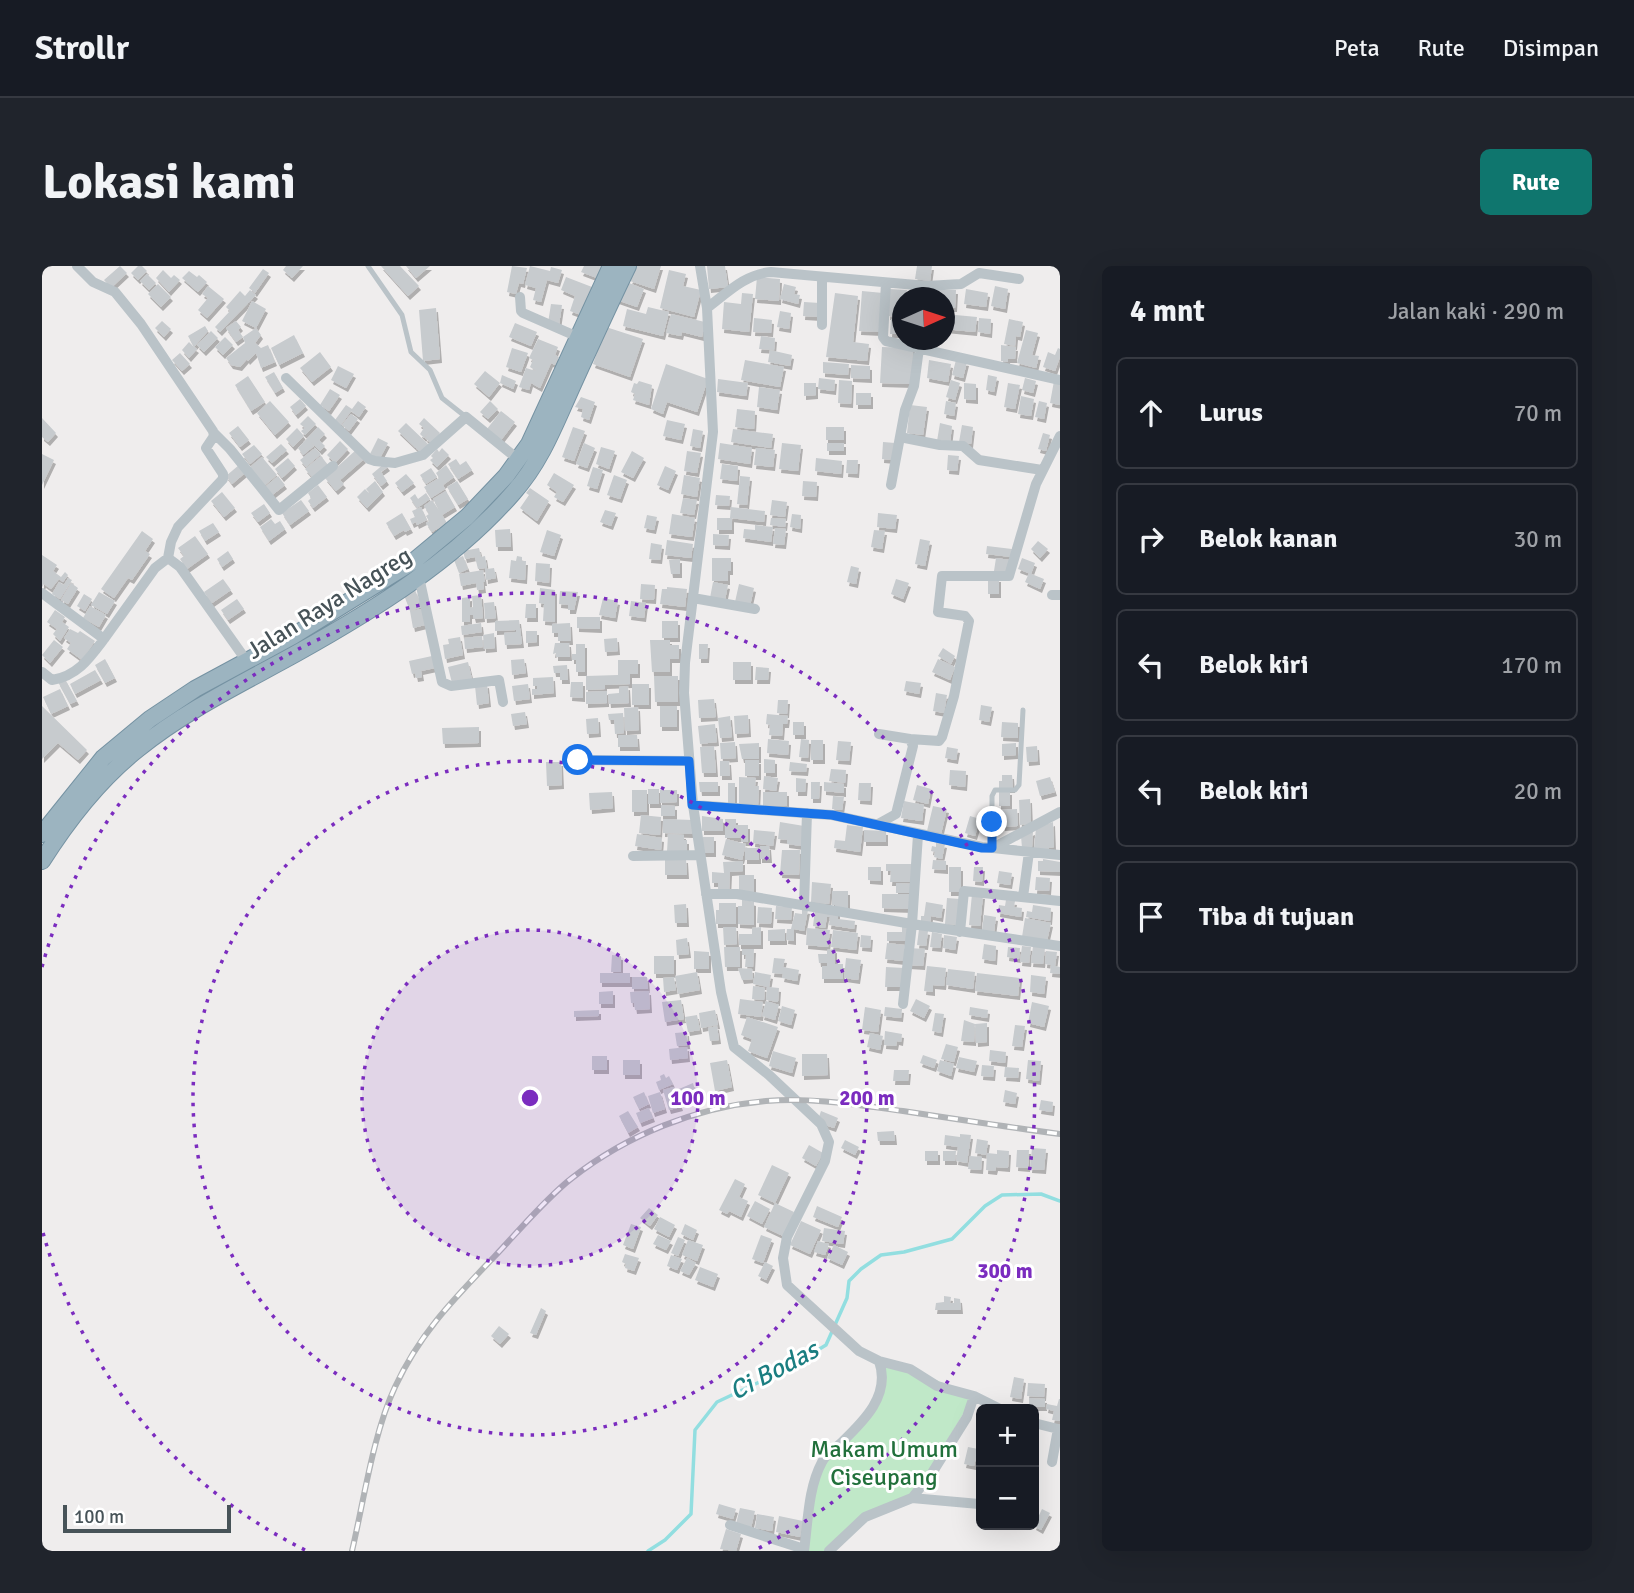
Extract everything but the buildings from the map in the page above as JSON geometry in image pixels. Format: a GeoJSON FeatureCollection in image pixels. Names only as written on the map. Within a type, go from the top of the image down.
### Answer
{"type":"FeatureCollection","features":[{"type":"Feature","properties":{"kind":"highway","name":"Jalan Raya Nagreg"},"geometry":{"type":"LineString","coordinates":[[42,834],[103,758],[123,739],[173,704],[246,660],[293,636],[414,561],[467,517],[519,460],[529,444],[611,266]]}},
{"type":"Feature","properties":{"kind":"highway","name":"Jalan Raya Nagreg"},"geometry":{"type":"LineString","coordinates":[[42,861],[80,810],[114,770],[138,748],[225,692],[300,651],[419,577],[494,512],[531,470],[543,450],[628,266]]}},
{"type":"Feature","properties":{"kind":"street"},"geometry":{"type":"LineString","coordinates":[[77,266],[93,282],[115,292],[141,324],[214,433],[279,510],[333,466]]}},
{"type":"Feature","properties":{"kind":"street"},"geometry":{"type":"LineString","coordinates":[[699,266],[707,307],[713,432],[684,683],[692,805],[721,992],[734,1047],[769,1075],[821,1124],[829,1142],[825,1161],[787,1237],[783,1271],[787,1285],[859,1351],[879,1361],[910,1369],[937,1386],[974,1396],[990,1404]]}},
{"type":"Feature","properties":{"kind":"street"},"geometry":{"type":"LineString","coordinates":[[707,307],[750,276],[759,273],[946,286],[967,282],[979,273],[1019,279]]}},
{"type":"Feature","properties":{"kind":"street"},"geometry":{"type":"LineString","coordinates":[[822,278],[822,325]]}},
{"type":"Feature","properties":{"kind":"street"},"geometry":{"type":"LineString","coordinates":[[886,283],[885,341],[892,342]]}},
{"type":"Feature","properties":{"kind":"street"},"geometry":{"type":"LineString","coordinates":[[520,297],[523,313],[578,337]]}},
{"type":"Feature","properties":{"kind":"street"},"geometry":{"type":"LineString","coordinates":[[891,485],[905,410],[914,386],[919,350]]}},
{"type":"Feature","properties":{"kind":"street"},"geometry":{"type":"LineString","coordinates":[[928,350],[1060,380]]}},
{"type":"Feature","properties":{"kind":"street"},"geometry":{"type":"LineString","coordinates":[[286,378],[369,459],[395,463],[423,455],[466,417],[519,460]]}},
{"type":"Feature","properties":{"kind":"street"},"geometry":{"type":"LineString","coordinates":[[42,673],[51,680],[72,674],[86,664],[155,568],[168,558],[178,527],[223,479],[219,466],[206,449],[214,433]]}},
{"type":"Feature","properties":{"kind":"street"},"geometry":{"type":"LineString","coordinates":[[879,734],[937,741],[942,737],[966,634],[967,617],[938,612],[942,576],[1009,576],[1031,497],[1060,436]]}},
{"type":"Feature","properties":{"kind":"street"},"geometry":{"type":"LineString","coordinates":[[900,437],[940,445],[963,446],[979,460],[1042,470]]}},
{"type":"Feature","properties":{"kind":"street"},"geometry":{"type":"LineString","coordinates":[[168,558],[180,567],[246,660]]}},
{"type":"Feature","properties":{"kind":"street"},"geometry":{"type":"LineString","coordinates":[[419,577],[442,682],[450,686],[499,680],[503,702]]}},
{"type":"Feature","properties":{"kind":"street"},"geometry":{"type":"LineString","coordinates":[[42,593],[104,639]]}},
{"type":"Feature","properties":{"kind":"street"},"geometry":{"type":"LineString","coordinates":[[693,598],[755,609]]}},
{"type":"Feature","properties":{"kind":"street"},"geometry":{"type":"LineString","coordinates":[[878,824],[896,814],[913,746],[910,739]]}},
{"type":"Feature","properties":{"kind":"street"},"geometry":{"type":"LineString","coordinates":[[578,760],[689,761]]}},
{"type":"Feature","properties":{"kind":"street"},"geometry":{"type":"LineString","coordinates":[[692,805],[832,815],[982,848],[1060,855]]}},
{"type":"Feature","properties":{"kind":"street"},"geometry":{"type":"LineString","coordinates":[[992,848],[1060,812]]}},
{"type":"Feature","properties":{"kind":"street"},"geometry":{"type":"LineString","coordinates":[[804,905],[807,813]]}},
{"type":"Feature","properties":{"kind":"street"},"geometry":{"type":"LineString","coordinates":[[903,1004],[918,835]]}},
{"type":"Feature","properties":{"kind":"street"},"geometry":{"type":"LineString","coordinates":[[1023,897],[1029,852]]}},
{"type":"Feature","properties":{"kind":"street"},"geometry":{"type":"LineString","coordinates":[[632,856],[700,855]]}},
{"type":"Feature","properties":{"kind":"street"},"geometry":{"type":"LineString","coordinates":[[960,932],[964,891],[1060,901]]}},
{"type":"Feature","properties":{"kind":"street"},"geometry":{"type":"LineString","coordinates":[[706,894],[737,894],[1060,946]]}},
{"type":"Feature","properties":{"kind":"street"},"geometry":{"type":"LineString","coordinates":[[730,1525],[804,1550],[814,1481],[824,1459],[864,1422],[878,1397],[883,1385],[879,1361]]}},
{"type":"Feature","properties":{"kind":"street"},"geometry":{"type":"LineString","coordinates":[[912,1499],[932,1473],[967,1417],[974,1396]]}},
{"type":"Feature","properties":{"kind":"street"},"geometry":{"type":"LineString","coordinates":[[1039,1424],[1058,1429],[1052,1462]]}},
{"type":"Feature","properties":{"kind":"street"},"geometry":{"type":"LineString","coordinates":[[829,1551],[865,1517],[912,1499],[976,1504]]}},
{"type":"Feature","properties":{"kind":"lane"},"geometry":{"type":"LineString","coordinates":[[369,266],[402,315],[411,352],[430,370],[442,398],[466,417]]}},
{"type":"Feature","properties":{"kind":"lane"},"geometry":{"type":"LineString","coordinates":[[992,848],[992,796],[995,790],[1015,790],[1018,785],[1023,710]]}},
{"type":"Feature","properties":{"kind":"green space","name":"Makam Umum Ciseupang"},"geometry":{"type":"Polygon","coordinates":[[[879,1361],[917,1372],[974,1396],[912,1498],[883,1509],[829,1551],[804,1551],[814,1481],[824,1459],[878,1397],[879,1361]]]}},
{"type":"Feature","properties":{"kind":"waterway","name":"Ci Bodas"},"geometry":{"type":"LineString","coordinates":[[648,1551],[665,1540],[691,1514],[695,1430],[717,1402],[785,1370],[826,1345],[847,1298],[849,1281],[861,1269],[881,1255],[904,1252],[952,1239],[985,1206],[1002,1195],[1041,1194],[1060,1201]]}},
{"type":"Feature","properties":{"kind":"railway"},"geometry":{"type":"LineString","coordinates":[[352,1551],[387,1405],[426,1333],[542,1205],[572,1178],[616,1149],[639,1136],[688,1117],[740,1104],[783,1100],[852,1104],[1060,1134]]}},
{"type":"Feature","properties":{"kind":"route"},"geometry":{"type":"LineString","coordinates":[[578,760],[689,761],[692,805],[832,815],[982,848],[992,848],[992,822]]}}]}
